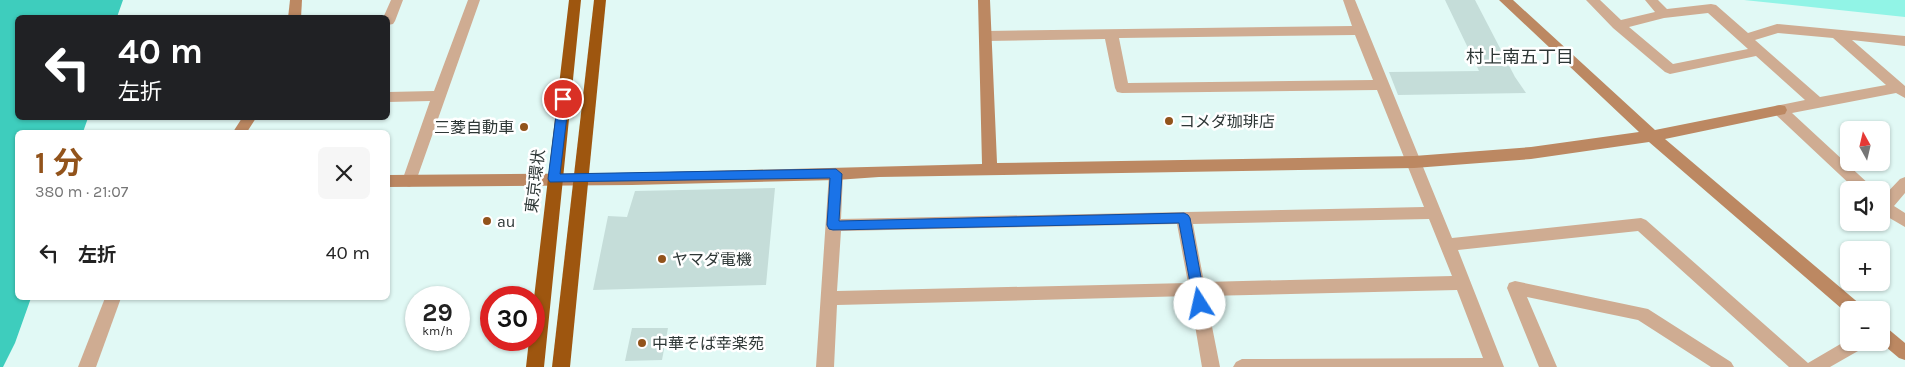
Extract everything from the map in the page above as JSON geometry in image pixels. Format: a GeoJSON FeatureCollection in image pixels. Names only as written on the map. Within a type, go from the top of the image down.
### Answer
{"type":"FeatureCollection","features":[{"type":"Feature","properties":{"kind":"highway","name":"東京環状"},"geometry":{"type":"LineString","coordinates":[[535,367],[575,0]]}},
{"type":"Feature","properties":{"kind":"highway"},"geometry":{"type":"LineString","coordinates":[[561,367],[583,179],[600,0]]}},
{"type":"Feature","properties":{"kind":"street"},"geometry":{"type":"LineString","coordinates":[[294,15],[296,0]]}},
{"type":"Feature","properties":{"kind":"street"},"geometry":{"type":"LineString","coordinates":[[390,16],[397,0]]}},
{"type":"Feature","properties":{"kind":"street"},"geometry":{"type":"LineString","coordinates":[[409,181],[474,0]]}},
{"type":"Feature","properties":{"kind":"street"},"geometry":{"type":"LineString","coordinates":[[984,0],[990,169]]}},
{"type":"Feature","properties":{"kind":"street"},"geometry":{"type":"LineString","coordinates":[[1242,367],[1495,366],[1449,245],[1381,85],[1348,0]]}},
{"type":"Feature","properties":{"kind":"street"},"geometry":{"type":"LineString","coordinates":[[1505,0],[1652,136],[1844,301]]}},
{"type":"Feature","properties":{"kind":"street"},"geometry":{"type":"LineString","coordinates":[[1592,0],[1618,26],[1670,69],[1759,51]]}},
{"type":"Feature","properties":{"kind":"street"},"geometry":{"type":"LineString","coordinates":[[1651,0],[1664,14]]}},
{"type":"Feature","properties":{"kind":"street"},"geometry":{"type":"LineString","coordinates":[[1618,26],[1664,14],[1711,8],[1817,103]]}},
{"type":"Feature","properties":{"kind":"street"},"geometry":{"type":"LineString","coordinates":[[1745,39],[1777,28],[1905,41]]}},
{"type":"Feature","properties":{"kind":"street"},"geometry":{"type":"LineString","coordinates":[[986,36],[1360,30]]}},
{"type":"Feature","properties":{"kind":"street"},"geometry":{"type":"LineString","coordinates":[[1111,34],[1122,88],[1381,85]]}},
{"type":"Feature","properties":{"kind":"street"},"geometry":{"type":"LineString","coordinates":[[1838,35],[1902,91]]}},
{"type":"Feature","properties":{"kind":"street"},"geometry":{"type":"LineString","coordinates":[[390,181],[583,179],[836,174],[879,171],[1414,162],[1531,153],[1652,136],[1817,103],[1902,91]]}},
{"type":"Feature","properties":{"kind":"street"},"geometry":{"type":"LineString","coordinates":[[390,97],[439,96]]}},
{"type":"Feature","properties":{"kind":"street"},"geometry":{"type":"LineString","coordinates":[[1780,110],[1856,181]]}},
{"type":"Feature","properties":{"kind":"street"},"geometry":{"type":"LineString","coordinates":[[825,367],[836,174]]}},
{"type":"Feature","properties":{"kind":"street"},"geometry":{"type":"LineString","coordinates":[[1890,199],[1905,183]]}},
{"type":"Feature","properties":{"kind":"street"},"geometry":{"type":"LineString","coordinates":[[1890,210],[1905,220]]}},
{"type":"Feature","properties":{"kind":"street"},"geometry":{"type":"LineString","coordinates":[[833,225],[1434,213]]}},
{"type":"Feature","properties":{"kind":"street"},"geometry":{"type":"LineString","coordinates":[[1184,218],[1211,367]]}},
{"type":"Feature","properties":{"kind":"street"},"geometry":{"type":"LineString","coordinates":[[1449,245],[1640,224],[1801,367]]}},
{"type":"Feature","properties":{"kind":"street"},"geometry":{"type":"LineString","coordinates":[[829,298],[1463,283]]}},
{"type":"Feature","properties":{"kind":"street"},"geometry":{"type":"LineString","coordinates":[[1548,367],[1515,288],[1642,314],[1725,367]]}},
{"type":"Feature","properties":{"kind":"street"},"geometry":{"type":"LineString","coordinates":[[87,367],[112,300]]}},
{"type":"Feature","properties":{"kind":"street"},"geometry":{"type":"LineString","coordinates":[[1890,340],[1905,353]]}},
{"type":"Feature","properties":{"kind":"street"},"geometry":{"type":"LineString","coordinates":[[1814,367],[1843,351]]}},
{"type":"Feature","properties":{"kind":"shaded area"},"geometry":{"type":"Polygon","coordinates":[[[0,0],[123,0],[118,15],[15,15],[15,120],[87,120],[84,130],[15,130],[15,300],[30,300],[15,343],[3,367],[0,367],[0,0]]]}},
{"type":"Feature","properties":{"kind":"shaded area"},"geometry":{"type":"Polygon","coordinates":[[[1744,0],[1905,0],[1905,17],[1744,0]]]}},
{"type":"Feature","properties":{"kind":"building"},"geometry":{"type":"Polygon","coordinates":[[[1445,0],[1475,0],[1515,77],[1526,93],[1398,95],[1389,72],[1479,71],[1445,0]]]}},
{"type":"Feature","properties":{"kind":"building"},"geometry":{"type":"Polygon","coordinates":[[[775,188],[766,285],[593,290],[608,216],[627,217],[635,191],[775,188]]]}},
{"type":"Feature","properties":{"kind":"building"},"geometry":{"type":"Polygon","coordinates":[[[632,328],[668,328],[662,360],[625,361],[632,328]]]}},
{"type":"Feature","properties":{"kind":"place","name":"コメダ珈琲店"},"geometry":{"type":"Point","coordinates":[1169,121]}},
{"type":"Feature","properties":{"kind":"place","name":"三菱自動車"},"geometry":{"type":"Point","coordinates":[524,127]}},
{"type":"Feature","properties":{"kind":"place","name":"au"},"geometry":{"type":"Point","coordinates":[487,221]}},
{"type":"Feature","properties":{"kind":"place","name":"ヤマダ電機"},"geometry":{"type":"Point","coordinates":[662,259]}},
{"type":"Feature","properties":{"kind":"place","name":"中華そば幸楽苑"},"geometry":{"type":"Point","coordinates":[642,343]}},
{"type":"Feature","properties":{"kind":"district","name":"村上南五丁目"},"geometry":{"type":"Point","coordinates":[1520,57]}},
{"type":"Feature","properties":{"kind":"route"},"geometry":{"type":"LineString","coordinates":[[563,99],[554,179],[836,174],[833,225],[1184,218],[1200,304]]}}]}
